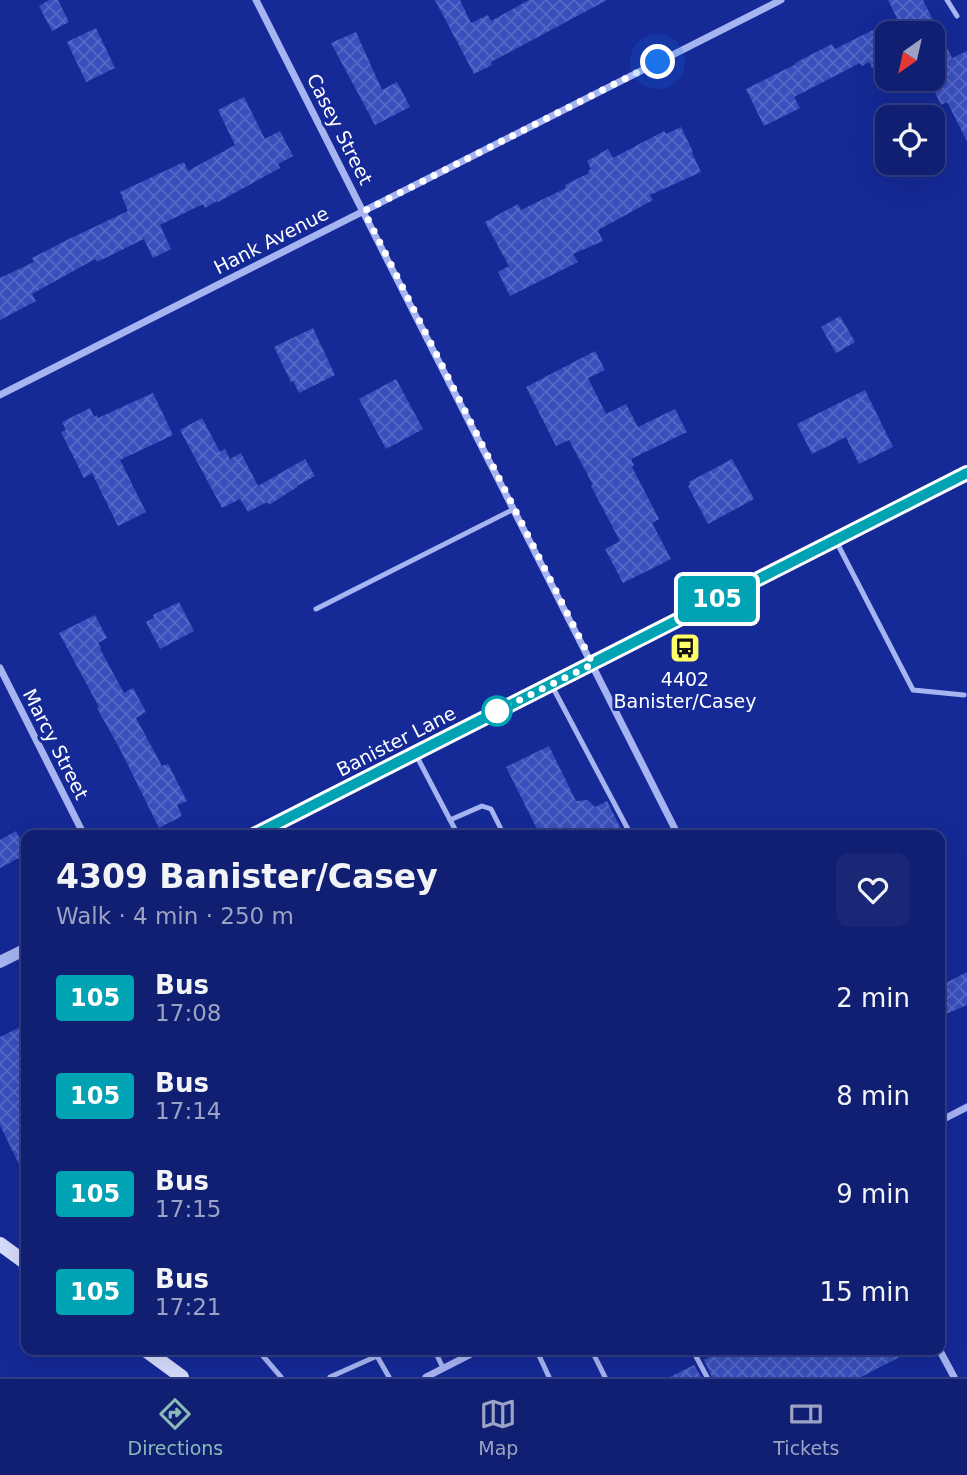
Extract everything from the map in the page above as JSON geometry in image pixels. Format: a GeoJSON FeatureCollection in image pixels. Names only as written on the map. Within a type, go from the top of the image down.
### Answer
{"type":"FeatureCollection","features":[{"type":"Feature","properties":{"kind":"main road"},"geometry":{"type":"LineString","coordinates":[[0,1244],[21,1259]]}},
{"type":"Feature","properties":{"kind":"main road"},"geometry":{"type":"LineString","coordinates":[[152,1355],[182,1377]]}},
{"type":"Feature","properties":{"kind":"street","name":"Casey Street"},"geometry":{"type":"LineString","coordinates":[[256,0],[676,830]]}},
{"type":"Feature","properties":{"kind":"street","name":"Hank Avenue"},"geometry":{"type":"LineString","coordinates":[[0,395],[780,0]]}},
{"type":"Feature","properties":{"kind":"street","name":"Banister Lane"},"geometry":{"type":"LineString","coordinates":[[264,830],[967,473]]}},
{"type":"Feature","properties":{"kind":"street","name":"Marcy Street"},"geometry":{"type":"LineString","coordinates":[[0,668],[81,830]]}},
{"type":"Feature","properties":{"kind":"street"},"geometry":{"type":"LineString","coordinates":[[0,962],[21,952]]}},
{"type":"Feature","properties":{"kind":"street"},"geometry":{"type":"LineString","coordinates":[[945,1118],[967,1107]]}},
{"type":"Feature","properties":{"kind":"street"},"geometry":{"type":"LineString","coordinates":[[426,1377],[469,1355]]}},
{"type":"Feature","properties":{"kind":"street"},"geometry":{"type":"LineString","coordinates":[[942,1355],[954,1377]]}},
{"type":"Feature","properties":{"kind":"lane"},"geometry":{"type":"LineString","coordinates":[[947,0],[957,16]]}},
{"type":"Feature","properties":{"kind":"lane"},"geometry":{"type":"LineString","coordinates":[[316,609],[514,509]]}},
{"type":"Feature","properties":{"kind":"lane"},"geometry":{"type":"LineString","coordinates":[[835,539],[913,690],[964,695]]}},
{"type":"Feature","properties":{"kind":"lane"},"geometry":{"type":"LineString","coordinates":[[551,684],[628,830]]}},
{"type":"Feature","properties":{"kind":"lane"},"geometry":{"type":"LineString","coordinates":[[415,753],[455,830]]}},
{"type":"Feature","properties":{"kind":"lane"},"geometry":{"type":"LineString","coordinates":[[450,820],[482,806],[491,809],[502,830]]}},
{"type":"Feature","properties":{"kind":"lane"},"geometry":{"type":"LineString","coordinates":[[262,1355],[281,1377]]}},
{"type":"Feature","properties":{"kind":"lane"},"geometry":{"type":"LineString","coordinates":[[436,1355],[443,1368]]}},
{"type":"Feature","properties":{"kind":"lane"},"geometry":{"type":"LineString","coordinates":[[539,1355],[549,1377]]}},
{"type":"Feature","properties":{"kind":"lane"},"geometry":{"type":"LineString","coordinates":[[594,1355],[605,1377]]}},
{"type":"Feature","properties":{"kind":"lane"},"geometry":{"type":"LineString","coordinates":[[695,1355],[707,1377]]}},
{"type":"Feature","properties":{"kind":"lane"},"geometry":{"type":"LineString","coordinates":[[330,1377],[377,1356],[389,1377]]}},
{"type":"Feature","properties":{"kind":"building"},"geometry":{"type":"Polygon","coordinates":[[[49,0],[58,0],[69,22],[52,31],[39,6],[49,0]]]}},
{"type":"Feature","properties":{"kind":"building"},"geometry":{"type":"Polygon","coordinates":[[[435,0],[460,0],[471,23],[488,15],[491,21],[529,0],[607,0],[491,62],[492,65],[474,74],[435,0]]]}},
{"type":"Feature","properties":{"kind":"building"},"geometry":{"type":"Polygon","coordinates":[[[888,0],[923,0],[934,21],[891,21],[897,18],[888,0]]]}},
{"type":"Feature","properties":{"kind":"building"},"geometry":{"type":"Polygon","coordinates":[[[96,28],[115,68],[86,82],[67,42],[96,28]]]}},
{"type":"Feature","properties":{"kind":"building"},"geometry":{"type":"Polygon","coordinates":[[[875,29],[875,66],[872,68],[869,62],[862,66],[860,63],[794,97],[800,108],[764,126],[746,89],[832,44],[835,49],[875,29]]]}},
{"type":"Feature","properties":{"kind":"building"},"geometry":{"type":"Polygon","coordinates":[[[356,32],[382,90],[397,82],[410,107],[375,125],[331,43],[356,32]]]}},
{"type":"Feature","properties":{"kind":"building"},"geometry":{"type":"Polygon","coordinates":[[[945,44],[952,58],[967,51],[967,141],[947,102],[941,105],[934,91],[945,91],[945,44]]]}},
{"type":"Feature","properties":{"kind":"building"},"geometry":{"type":"Polygon","coordinates":[[[244,97],[265,139],[280,131],[293,156],[278,164],[280,168],[218,202],[205,208],[203,204],[160,225],[171,249],[153,258],[144,239],[97,262],[95,259],[32,294],[36,301],[0,320],[0,278],[34,262],[32,258],[128,211],[120,192],[184,162],[188,171],[235,145],[218,110],[244,97]]]}},
{"type":"Feature","properties":{"kind":"building"},"geometry":{"type":"Polygon","coordinates":[[[681,127],[701,172],[650,195],[653,200],[600,229],[598,231],[603,241],[573,254],[578,262],[510,296],[498,272],[509,266],[485,222],[518,204],[521,210],[566,188],[565,185],[589,173],[591,169],[587,161],[608,149],[613,158],[664,131],[666,134],[681,127]]]}},
{"type":"Feature","properties":{"kind":"building"},"geometry":{"type":"Polygon","coordinates":[[[840,316],[855,342],[836,353],[821,327],[840,316]]]}},
{"type":"Feature","properties":{"kind":"building"},"geometry":{"type":"Polygon","coordinates":[[[313,328],[335,375],[299,393],[274,347],[313,328]]]}},
{"type":"Feature","properties":{"kind":"building"},"geometry":{"type":"Polygon","coordinates":[[[595,351],[605,370],[588,378],[606,414],[626,404],[638,427],[675,409],[687,432],[631,459],[634,465],[632,467],[659,519],[652,523],[671,559],[623,583],[605,549],[620,541],[591,486],[593,485],[569,440],[556,446],[526,387],[595,351]]]}},
{"type":"Feature","properties":{"kind":"building"},"geometry":{"type":"Polygon","coordinates":[[[396,379],[423,429],[386,449],[359,399],[396,379]]]}},
{"type":"Feature","properties":{"kind":"building"},"geometry":{"type":"Polygon","coordinates":[[[865,390],[893,447],[859,464],[846,437],[812,454],[797,424],[865,390]]]}},
{"type":"Feature","properties":{"kind":"building"},"geometry":{"type":"Polygon","coordinates":[[[153,393],[173,435],[120,460],[146,512],[118,526],[92,473],[84,478],[61,432],[66,430],[62,422],[90,408],[94,417],[97,415],[98,418],[153,393]]]}},
{"type":"Feature","properties":{"kind":"building"},"geometry":{"type":"Polygon","coordinates":[[[202,418],[220,452],[225,449],[230,459],[241,453],[258,486],[305,459],[315,476],[269,505],[267,502],[248,512],[240,499],[222,508],[180,430],[202,418]]]}},
{"type":"Feature","properties":{"kind":"building"},"geometry":{"type":"Polygon","coordinates":[[[732,459],[754,499],[708,524],[688,486],[689,482],[732,459]]]}},
{"type":"Feature","properties":{"kind":"building"},"geometry":{"type":"Polygon","coordinates":[[[179,602],[194,631],[160,649],[146,622],[154,618],[153,615],[179,602]]]}},
{"type":"Feature","properties":{"kind":"building"},"geometry":{"type":"Polygon","coordinates":[[[95,615],[107,638],[98,643],[100,649],[124,693],[133,688],[146,712],[136,718],[162,766],[168,764],[187,801],[177,805],[182,816],[159,828],[59,633],[95,615]]]}},
{"type":"Feature","properties":{"kind":"building"},"geometry":{"type":"Polygon","coordinates":[[[549,746],[576,801],[588,800],[595,807],[607,801],[622,830],[538,830],[506,767],[549,746]]]}},
{"type":"Feature","properties":{"kind":"building"},"geometry":{"type":"Polygon","coordinates":[[[16,831],[21,840],[21,857],[0,868],[0,840],[16,831]]]}},
{"type":"Feature","properties":{"kind":"building"},"geometry":{"type":"Polygon","coordinates":[[[967,972],[967,1005],[946,1014],[945,983],[967,972]]]}},
{"type":"Feature","properties":{"kind":"building"},"geometry":{"type":"Polygon","coordinates":[[[21,1026],[21,1169],[0,1125],[0,1037],[21,1026]]]}},
{"type":"Feature","properties":{"kind":"building"},"geometry":{"type":"Polygon","coordinates":[[[713,1355],[903,1355],[861,1377],[712,1377],[704,1360],[713,1355]]]}},
{"type":"Feature","properties":{"kind":"building"},"geometry":{"type":"Polygon","coordinates":[[[694,1365],[701,1377],[670,1377],[694,1365]]]}},
{"type":"Feature","properties":{"kind":"bus line","name":"105"},"geometry":{"type":"LineString","coordinates":[[264,830],[967,473]]}},
{"type":"Feature","properties":{"kind":"place","name":"4402 Banister/Casey"},"geometry":{"type":"Point","coordinates":[685,648]}},
{"type":"Feature","properties":{"kind":"route"},"geometry":{"type":"LineString","coordinates":[[497,711],[593,664],[364,211],[658,62]]}}]}
